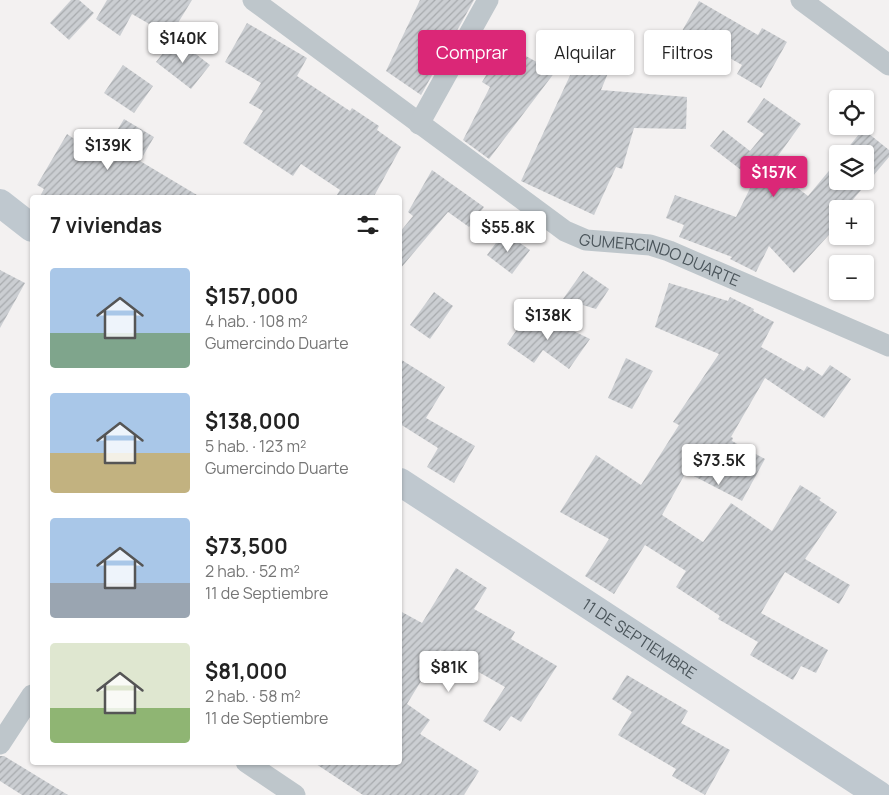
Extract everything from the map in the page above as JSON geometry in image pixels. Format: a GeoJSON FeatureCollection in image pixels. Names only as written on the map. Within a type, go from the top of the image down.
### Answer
{"type":"FeatureCollection","features":[{"type":"Feature","properties":{"kind":"main road"},"geometry":{"type":"LineString","coordinates":[[0,203],[30,226]]}},
{"type":"Feature","properties":{"kind":"main road","name":"11 DE SEPTIEMBRE"},"geometry":{"type":"LineString","coordinates":[[402,483],[879,795]]}},
{"type":"Feature","properties":{"kind":"street","name":"GUMERCINDO DUARTE"},"geometry":{"type":"LineString","coordinates":[[253,0],[565,232],[586,240],[650,245],[669,251],[889,346]]}},
{"type":"Feature","properties":{"kind":"street"},"geometry":{"type":"LineString","coordinates":[[420,124],[488,0]]}},
{"type":"Feature","properties":{"kind":"street"},"geometry":{"type":"LineString","coordinates":[[801,0],[889,65]]}},
{"type":"Feature","properties":{"kind":"street"},"geometry":{"type":"LineString","coordinates":[[0,744],[30,698]]}},
{"type":"Feature","properties":{"kind":"street"},"geometry":{"type":"LineString","coordinates":[[250,765],[295,795]]}},
{"type":"Feature","properties":{"kind":"building"},"geometry":{"type":"Polygon","coordinates":[[[71,0],[79,0],[94,13],[69,40],[50,23],[71,0]]]}},
{"type":"Feature","properties":{"kind":"building"},"geometry":{"type":"Polygon","coordinates":[[[107,0],[192,0],[170,36],[132,14],[120,36],[96,19],[107,0]]]}},
{"type":"Feature","properties":{"kind":"building"},"geometry":{"type":"Polygon","coordinates":[[[420,0],[474,0],[457,30],[418,30],[418,75],[432,75],[421,95],[386,71],[420,0]]]}},
{"type":"Feature","properties":{"kind":"building"},"geometry":{"type":"Polygon","coordinates":[[[699,1],[758,35],[762,28],[787,42],[761,88],[737,74],[742,65],[731,59],[731,30],[683,30],[699,1]]]}},
{"type":"Feature","properties":{"kind":"building"},"geometry":{"type":"Polygon","coordinates":[[[247,23],[307,58],[297,76],[350,111],[352,108],[379,126],[377,130],[401,147],[375,195],[337,195],[340,190],[301,164],[293,176],[243,143],[263,111],[249,103],[261,83],[225,62],[247,23]]]}},
{"type":"Feature","properties":{"kind":"building"},"geometry":{"type":"Polygon","coordinates":[[[175,38],[210,65],[191,89],[156,62],[175,38]]]}},
{"type":"Feature","properties":{"kind":"building"},"geometry":{"type":"Polygon","coordinates":[[[526,56],[536,62],[536,75],[553,75],[489,159],[463,140],[490,87],[482,82],[486,75],[526,75],[526,56]]]}},
{"type":"Feature","properties":{"kind":"building"},"geometry":{"type":"Polygon","coordinates":[[[123,65],[153,86],[134,113],[104,93],[123,65]]]}},
{"type":"Feature","properties":{"kind":"building"},"geometry":{"type":"Polygon","coordinates":[[[570,75],[607,75],[601,90],[687,97],[686,129],[634,128],[622,169],[616,167],[594,215],[521,181],[570,75]]]}},
{"type":"Feature","properties":{"kind":"building"},"geometry":{"type":"Polygon","coordinates":[[[764,98],[801,124],[770,167],[808,196],[829,171],[829,190],[861,190],[853,200],[829,200],[829,235],[794,273],[769,246],[756,272],[730,259],[732,257],[679,237],[684,225],[666,218],[675,195],[736,217],[754,180],[710,146],[723,130],[750,151],[764,134],[747,122],[764,98]]]}},
{"type":"Feature","properties":{"kind":"building"},"geometry":{"type":"Polygon","coordinates":[[[124,119],[154,137],[140,161],[197,195],[41,195],[44,189],[37,185],[67,134],[101,157],[124,119]]]}},
{"type":"Feature","properties":{"kind":"building"},"geometry":{"type":"Polygon","coordinates":[[[858,135],[870,135],[889,150],[889,157],[874,175],[874,145],[850,145],[858,135]]]}},
{"type":"Feature","properties":{"kind":"building"},"geometry":{"type":"Polygon","coordinates":[[[432,170],[484,207],[469,227],[448,212],[402,267],[402,230],[413,216],[408,212],[432,170]]]}},
{"type":"Feature","properties":{"kind":"building"},"geometry":{"type":"Polygon","coordinates":[[[504,232],[530,250],[512,274],[487,255],[504,232]]]}},
{"type":"Feature","properties":{"kind":"building"},"geometry":{"type":"Polygon","coordinates":[[[0,270],[25,283],[0,328],[0,270]]]}},
{"type":"Feature","properties":{"kind":"building"},"geometry":{"type":"Polygon","coordinates":[[[583,271],[609,289],[596,309],[563,299],[583,271]]]}},
{"type":"Feature","properties":{"kind":"building"},"geometry":{"type":"Polygon","coordinates":[[[669,283],[728,301],[730,297],[754,309],[753,311],[774,322],[761,347],[804,371],[807,366],[822,376],[830,365],[851,379],[824,418],[765,378],[731,437],[733,438],[732,441],[765,459],[742,501],[686,472],[662,515],[703,542],[731,503],[772,531],[800,485],[821,498],[819,500],[837,512],[805,559],[850,585],[839,604],[785,572],[761,613],[828,650],[816,673],[801,666],[793,680],[750,655],[758,642],[718,619],[720,616],[676,587],[686,571],[645,545],[614,594],[585,576],[609,539],[560,512],[596,455],[641,485],[679,425],[673,422],[719,354],[655,327],[669,283]]]}},
{"type":"Feature","properties":{"kind":"building"},"geometry":{"type":"Polygon","coordinates":[[[434,292],[453,306],[430,339],[410,325],[434,292]]]}},
{"type":"Feature","properties":{"kind":"building"},"geometry":{"type":"Polygon","coordinates":[[[527,315],[544,327],[549,319],[590,339],[569,369],[543,350],[534,363],[507,344],[527,315]]]}},
{"type":"Feature","properties":{"kind":"building"},"geometry":{"type":"Polygon","coordinates":[[[626,358],[653,371],[632,409],[608,398],[626,358]]]}},
{"type":"Feature","properties":{"kind":"building"},"geometry":{"type":"Polygon","coordinates":[[[402,360],[445,387],[426,418],[475,446],[454,483],[427,467],[438,448],[402,425],[402,360]]]}},
{"type":"Feature","properties":{"kind":"building"},"geometry":{"type":"Polygon","coordinates":[[[456,568],[487,588],[474,609],[515,632],[511,639],[557,666],[521,722],[511,716],[500,731],[483,721],[505,687],[440,650],[407,704],[430,720],[420,734],[479,771],[464,795],[363,795],[318,765],[402,765],[402,612],[422,623],[456,568]]]}},
{"type":"Feature","properties":{"kind":"building"},"geometry":{"type":"Polygon","coordinates":[[[627,675],[688,711],[681,723],[730,750],[705,795],[672,776],[676,769],[618,735],[632,712],[612,699],[627,675]]]}},
{"type":"Feature","properties":{"kind":"building"},"geometry":{"type":"Polygon","coordinates":[[[0,756],[4,756],[68,795],[22,795],[0,781],[0,756]]]}}]}
